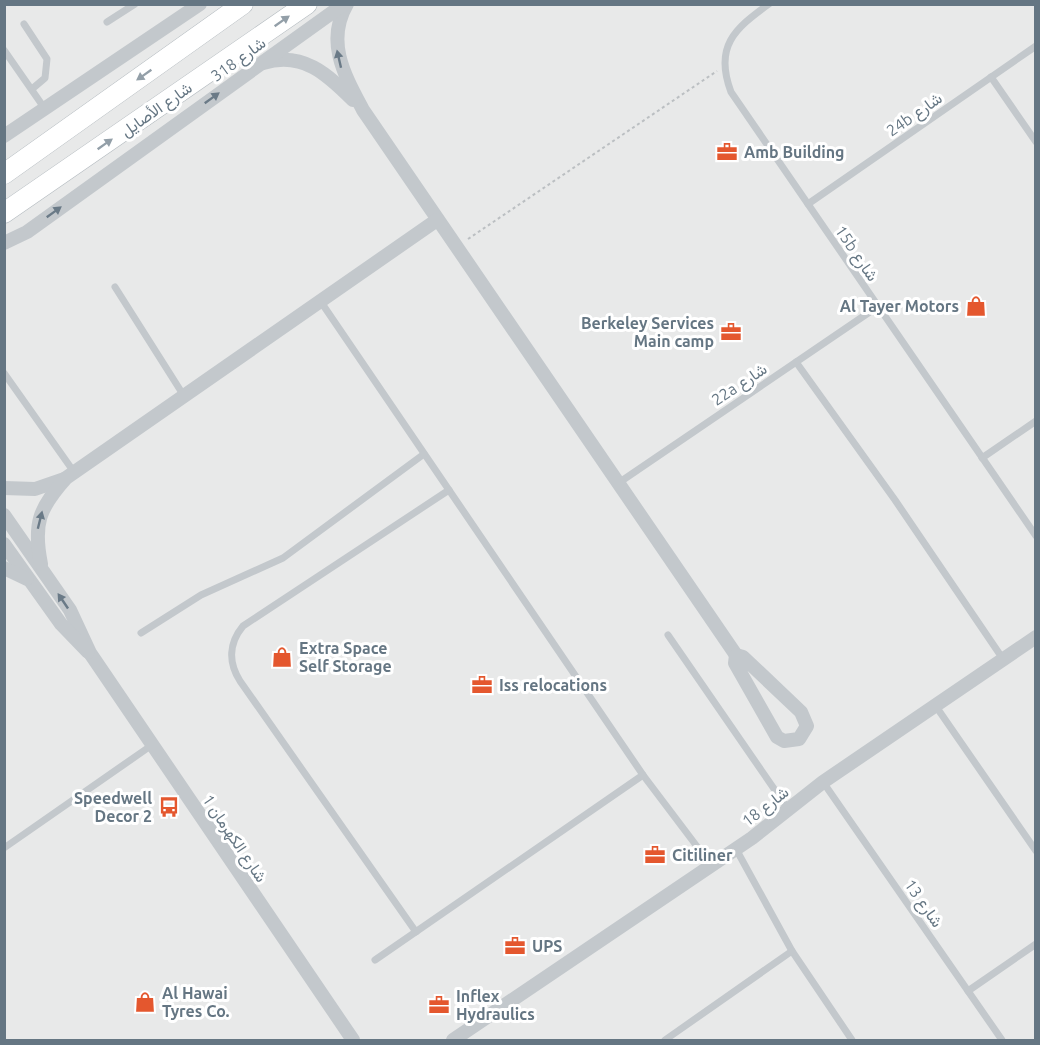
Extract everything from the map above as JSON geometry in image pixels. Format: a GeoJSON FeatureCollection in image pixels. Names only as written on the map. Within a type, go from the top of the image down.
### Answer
{"type":"FeatureCollection","features":[{"type":"Feature","properties":{"kind":"main road"},"geometry":{"type":"LineString","coordinates":[[5,174],[243,4]]}},
{"type":"Feature","properties":{"kind":"main road","name":"شارع الأصايل"},"geometry":{"type":"LineString","coordinates":[[4,213],[307,4]]}},
{"type":"Feature","properties":{"kind":"street"},"geometry":{"type":"LineString","coordinates":[[4,136],[184,9],[200,4]]}},
{"type":"Feature","properties":{"kind":"street"},"geometry":{"type":"LineString","coordinates":[[346,4],[337,33],[338,57],[363,110],[736,655],[742,657],[801,712],[807,726],[799,740],[784,741],[777,737],[735,663],[736,655]]}},
{"type":"Feature","properties":{"kind":"street","name":"شارع 318"},"geometry":{"type":"LineString","coordinates":[[4,243],[27,232],[346,4]]}},
{"type":"Feature","properties":{"kind":"street"},"geometry":{"type":"LineString","coordinates":[[258,65],[287,59],[315,67],[327,75],[363,110]]}},
{"type":"Feature","properties":{"kind":"street"},"geometry":{"type":"LineString","coordinates":[[4,488],[35,489],[70,475],[437,220]]}},
{"type":"Feature","properties":{"kind":"street"},"geometry":{"type":"LineString","coordinates":[[42,570],[38,525],[45,503],[70,475]]}},
{"type":"Feature","properties":{"kind":"street","name":"شارع الكهرمان 1"},"geometry":{"type":"LineString","coordinates":[[4,515],[76,620],[90,653],[353,1041]]}},
{"type":"Feature","properties":{"kind":"street","name":"شارع الكهرمان 1"},"geometry":{"type":"LineString","coordinates":[[4,544],[61,624],[90,653]]}},
{"type":"Feature","properties":{"kind":"street"},"geometry":{"type":"LineString","coordinates":[[4,568],[33,583]]}},
{"type":"Feature","properties":{"kind":"street","name":"شارع 18"},"geometry":{"type":"LineString","coordinates":[[453,1041],[736,849],[823,782],[1035,637]]}},
{"type":"Feature","properties":{"kind":"lane"},"geometry":{"type":"LineString","coordinates":[[107,22],[135,4]]}},
{"type":"Feature","properties":{"kind":"lane"},"geometry":{"type":"LineString","coordinates":[[724,68],[727,47],[735,31],[769,4]]}},
{"type":"Feature","properties":{"kind":"lane"},"geometry":{"type":"LineString","coordinates":[[24,24],[47,59],[45,78],[32,89]]}},
{"type":"Feature","properties":{"kind":"lane","name":"24b شارع"},"geometry":{"type":"LineString","coordinates":[[808,204],[1035,46]]}},
{"type":"Feature","properties":{"kind":"lane"},"geometry":{"type":"LineString","coordinates":[[4,50],[45,109]]}},
{"type":"Feature","properties":{"kind":"lane","name":"15b شارع"},"geometry":{"type":"LineString","coordinates":[[724,68],[736,102],[1035,536]]}},
{"type":"Feature","properties":{"kind":"lane"},"geometry":{"type":"LineString","coordinates":[[991,77],[1035,142]]}},
{"type":"Feature","properties":{"kind":"lane"},"geometry":{"type":"LineString","coordinates":[[115,287],[184,396]]}},
{"type":"Feature","properties":{"kind":"lane"},"geometry":{"type":"LineString","coordinates":[[321,302],[643,775],[711,865]]}},
{"type":"Feature","properties":{"kind":"lane","name":"22a شارع"},"geometry":{"type":"LineString","coordinates":[[617,484],[877,307]]}},
{"type":"Feature","properties":{"kind":"lane"},"geometry":{"type":"LineString","coordinates":[[796,362],[895,500],[1004,659]]}},
{"type":"Feature","properties":{"kind":"lane"},"geometry":{"type":"LineString","coordinates":[[4,373],[70,475]]}},
{"type":"Feature","properties":{"kind":"lane"},"geometry":{"type":"LineString","coordinates":[[982,458],[1035,421]]}},
{"type":"Feature","properties":{"kind":"lane"},"geometry":{"type":"LineString","coordinates":[[141,633],[201,595],[284,558],[424,454]]}},
{"type":"Feature","properties":{"kind":"lane"},"geometry":{"type":"LineString","coordinates":[[416,932],[240,681],[233,665],[232,649],[243,626],[448,490]]}},
{"type":"Feature","properties":{"kind":"lane"},"geometry":{"type":"LineString","coordinates":[[668,635],[788,809]]}},
{"type":"Feature","properties":{"kind":"lane"},"geometry":{"type":"LineString","coordinates":[[935,705],[1035,851]]}},
{"type":"Feature","properties":{"kind":"lane"},"geometry":{"type":"LineString","coordinates":[[4,848],[152,745]]}},
{"type":"Feature","properties":{"kind":"lane"},"geometry":{"type":"LineString","coordinates":[[375,960],[643,775]]}},
{"type":"Feature","properties":{"kind":"lane","name":"شارع 13"},"geometry":{"type":"LineString","coordinates":[[823,782],[1002,1041]]}},
{"type":"Feature","properties":{"kind":"lane"},"geometry":{"type":"LineString","coordinates":[[736,849],[792,951],[852,1041]]}},
{"type":"Feature","properties":{"kind":"lane"},"geometry":{"type":"LineString","coordinates":[[968,991],[1035,944]]}},
{"type":"Feature","properties":{"kind":"lane"},"geometry":{"type":"LineString","coordinates":[[665,1041],[792,951]]}},
{"type":"Feature","properties":{"kind":"path"},"geometry":{"type":"LineString","coordinates":[[456,248],[724,68]]}},
{"type":"Feature","properties":{"kind":"shaded area"},"geometry":{"type":"Polygon","coordinates":[[[5,5],[1035,5],[1035,1040],[5,1040],[5,5]]]}},
{"type":"Feature","properties":{"kind":"place","name":"Amb Building"},"geometry":{"type":"Point","coordinates":[727,152]}},
{"type":"Feature","properties":{"kind":"place","name":"Al Tayer Motors"},"geometry":{"type":"Point","coordinates":[976,306]}},
{"type":"Feature","properties":{"kind":"place","name":"Berkeley Services Main camp"},"geometry":{"type":"Point","coordinates":[731,332]}},
{"type":"Feature","properties":{"kind":"place","name":"Extra Space Self Storage"},"geometry":{"type":"Point","coordinates":[282,657]}},
{"type":"Feature","properties":{"kind":"place","name":"Iss relocations"},"geometry":{"type":"Point","coordinates":[482,685]}},
{"type":"Feature","properties":{"kind":"place","name":"Speedwell Decor 2"},"geometry":{"type":"Point","coordinates":[169,807]}},
{"type":"Feature","properties":{"kind":"place","name":"Citiliner"},"geometry":{"type":"Point","coordinates":[655,855]}},
{"type":"Feature","properties":{"kind":"place","name":"UPS"},"geometry":{"type":"Point","coordinates":[515,946]}},
{"type":"Feature","properties":{"kind":"place","name":"Al Hawai Tyres Co."},"geometry":{"type":"Point","coordinates":[145,1002]}},
{"type":"Feature","properties":{"kind":"place","name":"Inflex Hydraulics"},"geometry":{"type":"Point","coordinates":[439,1005]}}]}
